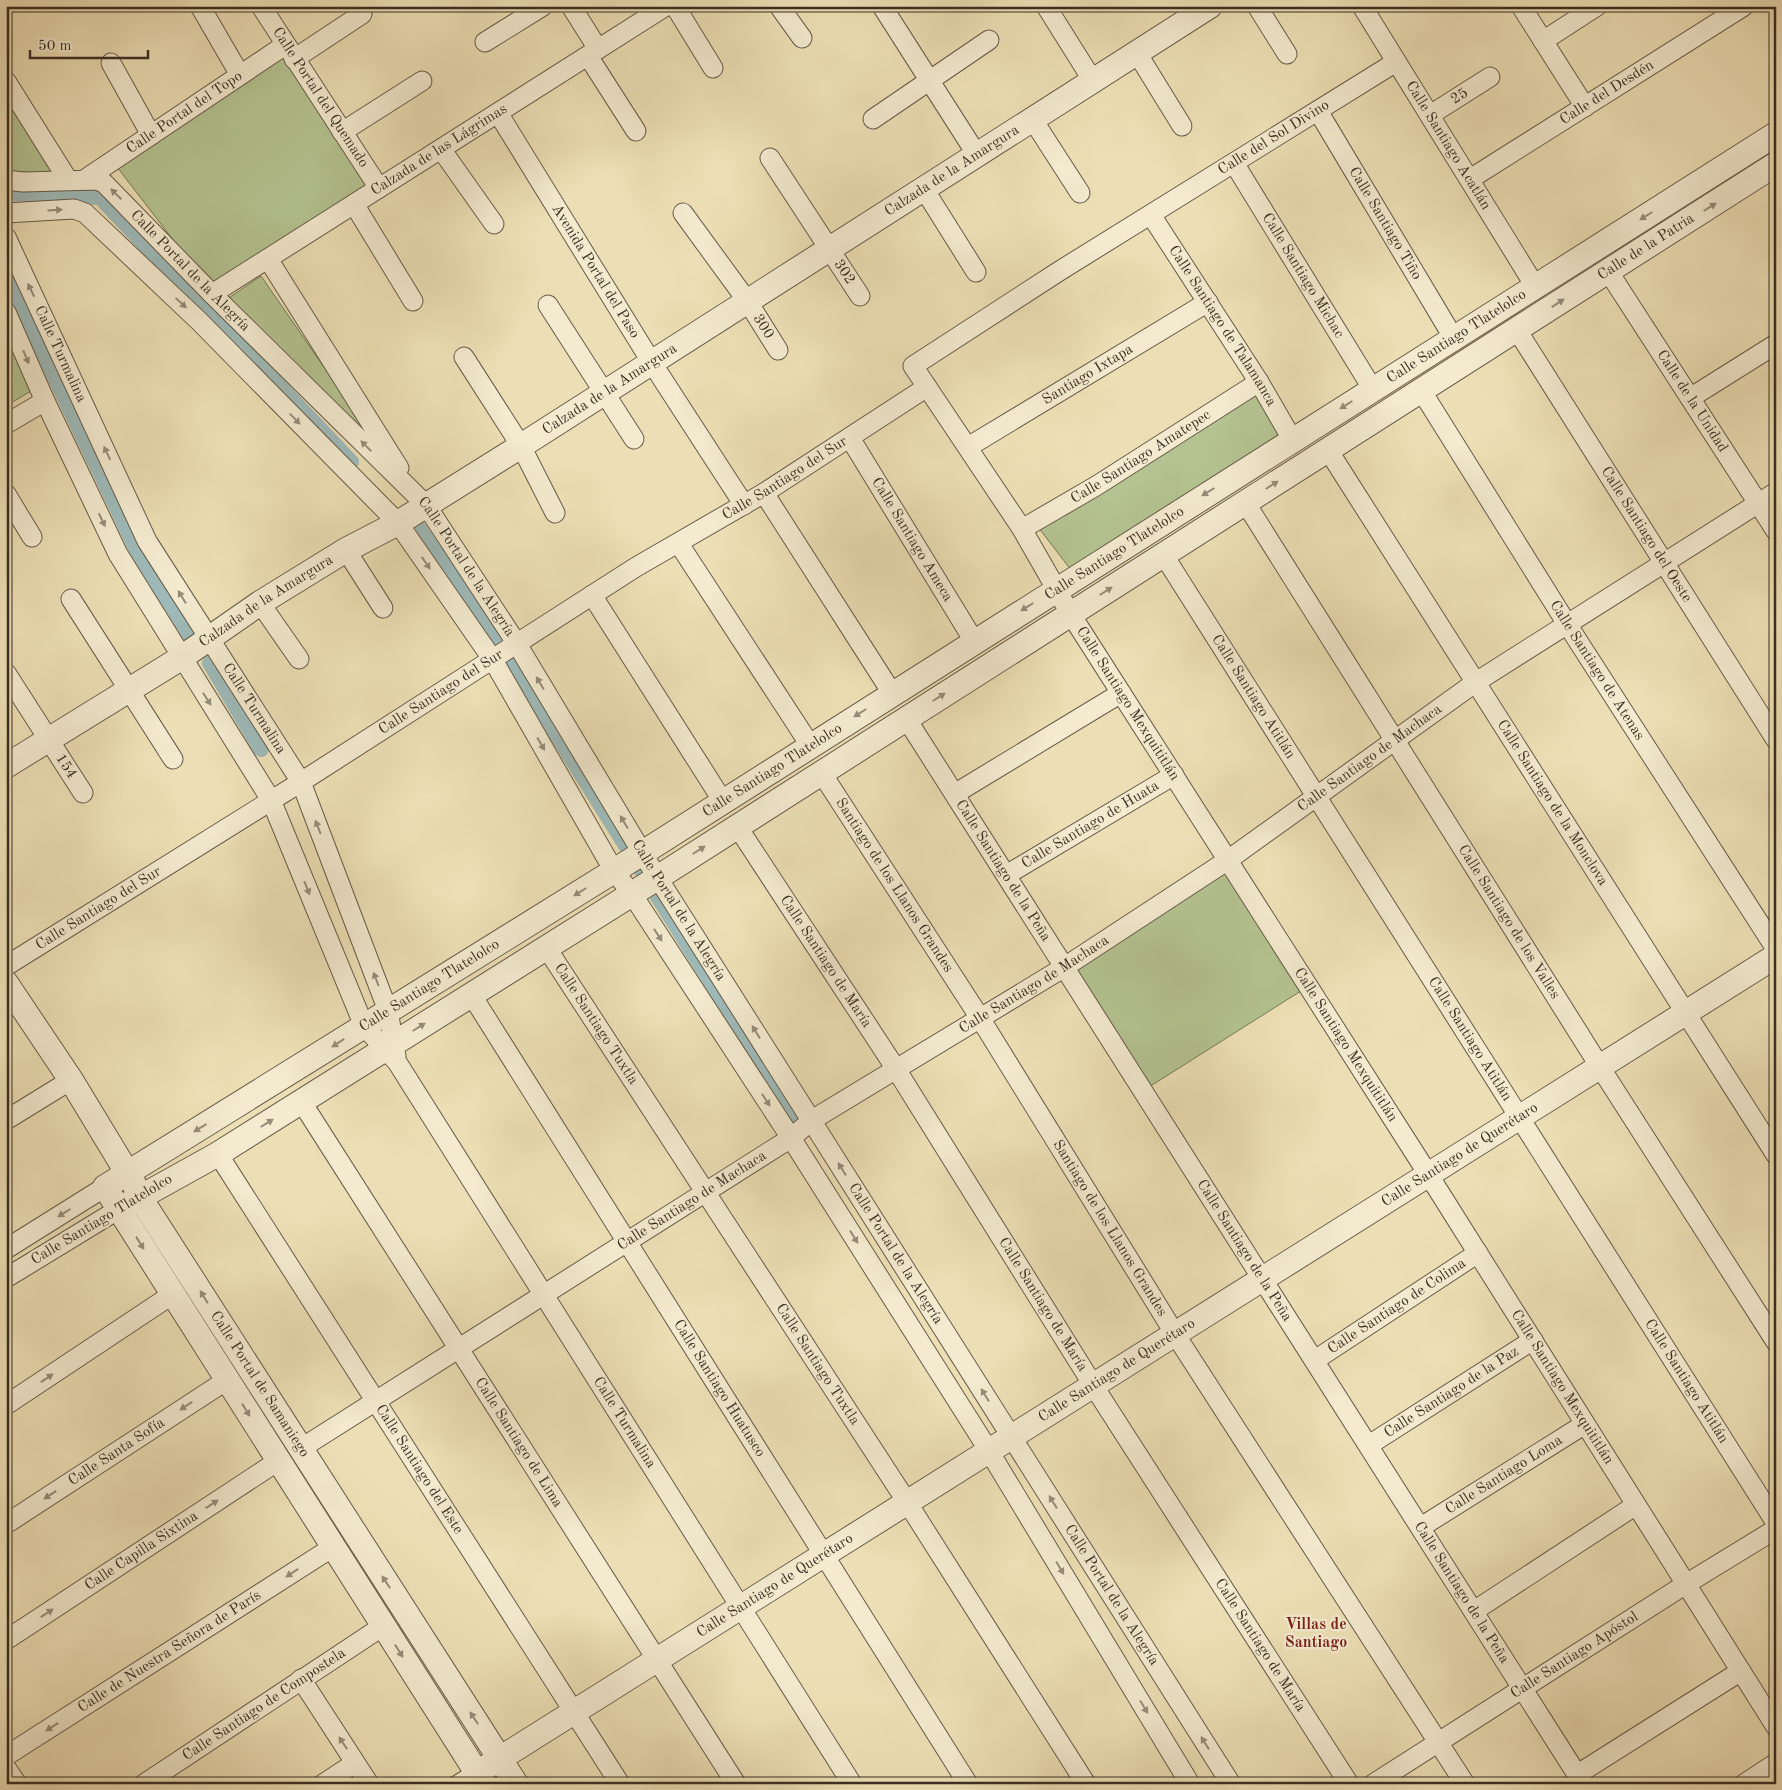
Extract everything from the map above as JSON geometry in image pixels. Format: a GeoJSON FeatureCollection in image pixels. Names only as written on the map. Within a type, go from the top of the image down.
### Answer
{"type":"FeatureCollection","features":[{"type":"Feature","properties":{"kind":"street"},"geometry":{"type":"LineString","coordinates":[[200,6],[240,75]]}},
{"type":"Feature","properties":{"kind":"street","name":"Calle Portal del Quemado"},"geometry":{"type":"LineString","coordinates":[[261,6],[378,188]]}},
{"type":"Feature","properties":{"kind":"street"},"geometry":{"type":"LineString","coordinates":[[485,42],[544,6]]}},
{"type":"Feature","properties":{"kind":"street"},"geometry":{"type":"LineString","coordinates":[[571,6],[593,52],[636,131]]}},
{"type":"Feature","properties":{"kind":"street","name":"Calzada de las Lágrimas"},"geometry":{"type":"LineString","coordinates":[[212,294],[666,6]]}},
{"type":"Feature","properties":{"kind":"street"},"geometry":{"type":"LineString","coordinates":[[675,6],[714,68]]}},
{"type":"Feature","properties":{"kind":"street"},"geometry":{"type":"LineString","coordinates":[[780,6],[802,38]]}},
{"type":"Feature","properties":{"kind":"street"},"geometry":{"type":"LineString","coordinates":[[882,6],[977,155]]}},
{"type":"Feature","properties":{"kind":"street"},"geometry":{"type":"LineString","coordinates":[[1258,6],[1287,54]]}},
{"type":"Feature","properties":{"kind":"street","name":"Calle Santiago Acatlán"},"geometry":{"type":"LineString","coordinates":[[1362,6],[1535,286]]}},
{"type":"Feature","properties":{"kind":"street"},"geometry":{"type":"LineString","coordinates":[[1521,6],[1585,107]]}},
{"type":"Feature","properties":{"kind":"street"},"geometry":{"type":"LineString","coordinates":[[1543,41],[1597,6]]}},
{"type":"Feature","properties":{"kind":"street","name":"Calle del Desdén"},"geometry":{"type":"LineString","coordinates":[[1470,179],[1744,6]]}},
{"type":"Feature","properties":{"kind":"street"},"geometry":{"type":"LineString","coordinates":[[1047,7],[1093,81]]}},
{"type":"Feature","properties":{"kind":"street","name":"Calzada de la Amargura"},"geometry":{"type":"LineString","coordinates":[[6,766],[181,658],[260,603],[346,550],[398,523],[421,500],[521,446],[1207,7]]}},
{"type":"Feature","properties":{"kind":"street","name":"Calle Portal del Topo"},"geometry":{"type":"LineString","coordinates":[[76,180],[151,135],[240,75],[290,52],[362,14]]}},
{"type":"Feature","properties":{"kind":"street"},"geometry":{"type":"LineString","coordinates":[[873,120],[989,40]]}},
{"type":"Feature","properties":{"kind":"street"},"geometry":{"type":"LineString","coordinates":[[1137,53],[1182,126]]}},
{"type":"Feature","properties":{"kind":"street","name":"Calle del Sol Divino"},"geometry":{"type":"LineString","coordinates":[[1151,215],[1396,62]]}},
{"type":"Feature","properties":{"kind":"street"},"geometry":{"type":"LineString","coordinates":[[111,63],[151,135]]}},
{"type":"Feature","properties":{"kind":"street","name":"25"},"geometry":{"type":"LineString","coordinates":[[1430,115],[1490,77]]}},
{"type":"Feature","properties":{"kind":"street"},"geometry":{"type":"LineString","coordinates":[[6,81],[76,180]]}},
{"type":"Feature","properties":{"kind":"street"},"geometry":{"type":"LineString","coordinates":[[342,132],[422,81]]}},
{"type":"Feature","properties":{"kind":"street","name":"Calle Santiago Tiño"},"geometry":{"type":"LineString","coordinates":[[1318,111],[1454,337]]}},
{"type":"Feature","properties":{"kind":"street","name":"Avenida Portal del Paso"},"geometry":{"type":"LineString","coordinates":[[498,113],[652,363],[744,505]]}},
{"type":"Feature","properties":{"kind":"street"},"geometry":{"type":"LineString","coordinates":[[1033,120],[1080,193]]}},
{"type":"Feature","properties":{"kind":"street","name":"Calle de la Patria"},"geometry":{"type":"LineString","coordinates":[[1535,286],[1776,134]]}},
{"type":"Feature","properties":{"kind":"street"},"geometry":{"type":"LineString","coordinates":[[441,149],[494,224]]}},
{"type":"Feature","properties":{"kind":"street","name":"302"},"geometry":{"type":"LineString","coordinates":[[770,158],[831,248],[860,296]]}},
{"type":"Feature","properties":{"kind":"street","name":"Calle Santiago Michac"},"geometry":{"type":"LineString","coordinates":[[1234,163],[1372,388]]}},
{"type":"Feature","properties":{"kind":"street","name":"Calle de la Patria"},"geometry":{"type":"LineString","coordinates":[[1517,330],[1776,164]]}},
{"type":"Feature","properties":{"kind":"street","name":"Calle Portal de la Alegría"},"geometry":{"type":"LineString","coordinates":[[6,180],[23,182],[97,180],[112,190],[212,294],[421,500],[517,644],[642,851],[1231,1784]]}},
{"type":"Feature","properties":{"kind":"street"},"geometry":{"type":"LineString","coordinates":[[924,189],[976,272]]}},
{"type":"Feature","properties":{"kind":"street"},"geometry":{"type":"LineString","coordinates":[[354,204],[413,301]]}},
{"type":"Feature","properties":{"kind":"street","name":"Calle Portal de la Alegría"},"geometry":{"type":"LineString","coordinates":[[6,213],[74,209],[85,214],[200,321],[398,523],[493,660],[614,871],[632,894],[791,1138],[989,1451],[1190,1784]]}},
{"type":"Feature","properties":{"kind":"street","name":"300"},"geometry":{"type":"LineString","coordinates":[[683,213],[748,302],[778,350]]}},
{"type":"Feature","properties":{"kind":"street","name":"Calle Santiago de Talamanca"},"geometry":{"type":"LineString","coordinates":[[1151,215],[1259,382],[1292,439]]}},
{"type":"Feature","properties":{"kind":"street","name":"Calle Santiago Mexquititlán"},"geometry":{"type":"LineString","coordinates":[[1151,215],[913,366],[1022,529],[1070,613],[1428,1174],[1776,1727]]}},
{"type":"Feature","properties":{"kind":"street","name":"Calle Turmalina"},"geometry":{"type":"LineString","coordinates":[[6,237],[147,541],[301,782],[388,1011],[391,1051]]}},
{"type":"Feature","properties":{"kind":"street"},"geometry":{"type":"LineString","coordinates":[[268,259],[421,500]]}},
{"type":"Feature","properties":{"kind":"street","name":"Calle de la Unidad"},"geometry":{"type":"LineString","coordinates":[[1608,271],[1776,532]]}},
{"type":"Feature","properties":{"kind":"street","name":"Calle Santiago Tlatelolco"},"geometry":{"type":"LineString","coordinates":[[6,1249],[127,1172],[614,871],[642,851],[892,692],[1535,286]]}},
{"type":"Feature","properties":{"kind":"street","name":"Santiago Ixtapa"},"geometry":{"type":"LineString","coordinates":[[968,447],[1208,302]]}},
{"type":"Feature","properties":{"kind":"street"},"geometry":{"type":"LineString","coordinates":[[548,305],[603,394],[634,439]]}},
{"type":"Feature","properties":{"kind":"street","name":"Calle Turmalina"},"geometry":{"type":"LineString","coordinates":[[6,312],[45,400],[118,554],[271,800],[364,1026],[391,1051],[852,1784]]}},
{"type":"Feature","properties":{"kind":"street","name":"Calle Santiago Tlatelolco"},"geometry":{"type":"LineString","coordinates":[[6,1278],[139,1196],[218,1154],[301,1101],[391,1051],[471,994],[632,894],[1070,613],[1517,330]]}},
{"type":"Feature","properties":{"kind":"street","name":"Calle Santiago del Oeste"},"geometry":{"type":"LineString","coordinates":[[1517,330],[1776,740]]}},
{"type":"Feature","properties":{"kind":"street"},"geometry":{"type":"LineString","coordinates":[[1690,398],[1776,344]]}},
{"type":"Feature","properties":{"kind":"street"},"geometry":{"type":"LineString","coordinates":[[464,357],[521,446],[555,513]]}},
{"type":"Feature","properties":{"kind":"street","name":"Calle Santiago Amatepec"},"geometry":{"type":"LineString","coordinates":[[1022,529],[1096,486],[1259,382]]}},
{"type":"Feature","properties":{"kind":"street","name":"Calle Santiago del Sur"},"geometry":{"type":"LineString","coordinates":[[6,966],[301,782],[636,567],[679,544],[764,493],[927,386]]}},
{"type":"Feature","properties":{"kind":"street","name":"Calle Santiago de Atenas"},"geometry":{"type":"LineString","coordinates":[[1421,390],[1567,624],[1776,949]]}},
{"type":"Feature","properties":{"kind":"street"},"geometry":{"type":"LineString","coordinates":[[6,424],[45,400]]}},
{"type":"Feature","properties":{"kind":"street","name":"Calle Santiago Ameca"},"geometry":{"type":"LineString","coordinates":[[850,438],[974,641]]}},
{"type":"Feature","properties":{"kind":"street","name":"Calle Santiago de la Monclova"},"geometry":{"type":"LineString","coordinates":[[1328,450],[1776,1155]]}},
{"type":"Feature","properties":{"kind":"street","name":"Calle Santiago de Machaca"},"geometry":{"type":"LineString","coordinates":[[300,1449],[791,1138],[812,1120],[1063,968],[1228,860],[1476,682],[1776,492]]}},
{"type":"Feature","properties":{"kind":"street"},"geometry":{"type":"LineString","coordinates":[[764,493],[892,692]]}},
{"type":"Feature","properties":{"kind":"street"},"geometry":{"type":"LineString","coordinates":[[6,494],[32,537]]}},
{"type":"Feature","properties":{"kind":"street","name":"Calle Santiago de los Valles"},"geometry":{"type":"LineString","coordinates":[[1245,502],[1600,1067],[1776,1342]]}},
{"type":"Feature","properties":{"kind":"street"},"geometry":{"type":"LineString","coordinates":[[679,544],[810,745]]}},
{"type":"Feature","properties":{"kind":"street"},"geometry":{"type":"LineString","coordinates":[[346,550],[383,608]]}},
{"type":"Feature","properties":{"kind":"street","name":"Calle Santiago Atitlán"},"geometry":{"type":"LineString","coordinates":[[1164,554],[1316,798],[1776,1524]]}},
{"type":"Feature","properties":{"kind":"street"},"geometry":{"type":"LineString","coordinates":[[592,595],[722,800]]}},
{"type":"Feature","properties":{"kind":"street"},"geometry":{"type":"LineString","coordinates":[[71,599],[173,759]]}},
{"type":"Feature","properties":{"kind":"street"},"geometry":{"type":"LineString","coordinates":[[260,603],[299,659]]}},
{"type":"Feature","properties":{"kind":"street","name":"154"},"geometry":{"type":"LineString","coordinates":[[6,673],[83,793]]}},
{"type":"Feature","properties":{"kind":"street"},"geometry":{"type":"LineString","coordinates":[[956,793],[1121,693]]}},
{"type":"Feature","properties":{"kind":"street","name":"Calle Santiago de la Peña"},"geometry":{"type":"LineString","coordinates":[[906,718],[1008,874],[1063,968],[1315,1360],[1580,1779]]}},
{"type":"Feature","properties":{"kind":"street","name":"Santiago de los Llanos Grandes"},"geometry":{"type":"LineString","coordinates":[[821,772],[980,1018],[1175,1334],[1465,1784]]}},
{"type":"Feature","properties":{"kind":"street","name":"Calle Santiago de Huata"},"geometry":{"type":"LineString","coordinates":[[1008,874],[1174,775]]}},
{"type":"Feature","properties":{"kind":"street","name":"Calle Santiago de María"},"geometry":{"type":"LineString","coordinates":[[737,826],[896,1069],[1093,1385],[1349,1784]]}},
{"type":"Feature","properties":{"kind":"street","name":"Calle Santiago Tuxtla"},"geometry":{"type":"LineString","coordinates":[[546,948],[907,1502],[1086,1784]]}},
{"type":"Feature","properties":{"kind":"street","name":"Calle Santiago de Querétaro"},"geometry":{"type":"LineString","coordinates":[[473,1780],[500,1759],[656,1660],[1776,956]]}},
{"type":"Feature","properties":{"kind":"street","name":"Calle Portal de Samaniego"},"geometry":{"type":"LineString","coordinates":[[8,990],[71,1080],[127,1172],[139,1196],[516,1784]]}},
{"type":"Feature","properties":{"kind":"street","name":"Calle Santiago Huatusco"},"geometry":{"type":"LineString","coordinates":[[471,994],[968,1784]]}},
{"type":"Feature","properties":{"kind":"street"},"geometry":{"type":"LineString","coordinates":[[6,1120],[71,1080]]}},
{"type":"Feature","properties":{"kind":"street","name":"Calle Santiago de Lima"},"geometry":{"type":"LineString","coordinates":[[301,1101],[736,1784]]}},
{"type":"Feature","properties":{"kind":"street","name":"Calle Santiago del Este"},"geometry":{"type":"LineString","coordinates":[[218,1154],[377,1400],[620,1784]]}},
{"type":"Feature","properties":{"kind":"street","name":"Calle Portal de Samaniego"},"geometry":{"type":"LineString","coordinates":[[105,1187],[383,1626],[473,1780]]}},
{"type":"Feature","properties":{"kind":"street","name":"Calle Santiago de Colima"},"geometry":{"type":"LineString","coordinates":[[1315,1360],[1478,1254]]}},
{"type":"Feature","properties":{"kind":"street"},"geometry":{"type":"LineString","coordinates":[[6,1405],[173,1294]]}},
{"type":"Feature","properties":{"kind":"street","name":"Calle Santiago de la Paz"},"geometry":{"type":"LineString","coordinates":[[1369,1445],[1532,1340]]}},
{"type":"Feature","properties":{"kind":"street","name":"Calle Santa Sofía"},"geometry":{"type":"LineString","coordinates":[[6,1524],[227,1380]]}},
{"type":"Feature","properties":{"kind":"street","name":"Calle Santiago Loma"},"geometry":{"type":"LineString","coordinates":[[1421,1527],[1585,1424]]}},
{"type":"Feature","properties":{"kind":"street","name":"Calle Capilla Sixtina"},"geometry":{"type":"LineString","coordinates":[[6,1640],[278,1461]]}},
{"type":"Feature","properties":{"kind":"street"},"geometry":{"type":"LineString","coordinates":[[1474,1611],[1636,1505]]}},
{"type":"Feature","properties":{"kind":"street","name":"Calle Santiago Apóstol"},"geometry":{"type":"LineString","coordinates":[[1373,1784],[1686,1584],[1776,1530]]}},
{"type":"Feature","properties":{"kind":"street","name":"Calle de Nuestra Señora de París"},"geometry":{"type":"LineString","coordinates":[[6,1756],[333,1547]]}},
{"type":"Feature","properties":{"kind":"street","name":"Calle Santiago de Compostela"},"geometry":{"type":"LineString","coordinates":[[144,1784],[383,1626]]}},
{"type":"Feature","properties":{"kind":"street"},"geometry":{"type":"LineString","coordinates":[[1580,1779],[1741,1671]]}},
{"type":"Feature","properties":{"kind":"street"},"geometry":{"type":"LineString","coordinates":[[301,1679],[369,1784]]}},
{"type":"Feature","properties":{"kind":"street"},"geometry":{"type":"LineString","coordinates":[[323,1784],[356,1763]]}},
{"type":"Feature","properties":{"kind":"street"},"geometry":{"type":"LineString","coordinates":[[1744,1784],[1776,1763]]}},
{"type":"Feature","properties":{"kind":"street"},"geometry":{"type":"LineString","coordinates":[[6,1768],[17,1784]]}},
{"type":"Feature","properties":{"kind":"green space"},"geometry":{"type":"Polygon","coordinates":[[[291,48],[375,184],[211,289],[117,167],[291,48]]]}},
{"type":"Feature","properties":{"kind":"green space"},"geometry":{"type":"Polygon","coordinates":[[[6,93],[58,173],[6,174],[6,93]]]}},
{"type":"Feature","properties":{"kind":"green space"},"geometry":{"type":"Polygon","coordinates":[[[261,276],[388,460],[227,299],[261,276]]]}},
{"type":"Feature","properties":{"kind":"green space"},"geometry":{"type":"Polygon","coordinates":[[[6,326],[36,388],[6,406],[6,326]]]}},
{"type":"Feature","properties":{"kind":"green space"},"geometry":{"type":"Polygon","coordinates":[[[1259,384],[1285,436],[1071,570],[1038,527],[1259,384]]]}},
{"type":"Feature","properties":{"kind":"green space"},"geometry":{"type":"Polygon","coordinates":[[[1227,871],[1304,989],[1149,1087],[1073,966],[1227,871]]]}},
{"type":"Feature","properties":{"kind":"waterway"},"geometry":{"type":"LineString","coordinates":[[6,193],[100,197],[351,462]]}},
{"type":"Feature","properties":{"kind":"waterway"},"geometry":{"type":"LineString","coordinates":[[6,274],[137,550],[190,635]]}},
{"type":"Feature","properties":{"kind":"waterway"},"geometry":{"type":"LineString","coordinates":[[412,519],[502,647]]}},
{"type":"Feature","properties":{"kind":"waterway"},"geometry":{"type":"LineString","coordinates":[[210,663],[261,749]]}},
{"type":"Feature","properties":{"kind":"waterway"},"geometry":{"type":"LineString","coordinates":[[512,663],[740,1028],[790,1119]]}},
{"type":"Feature","properties":{"kind":"district","name":"Villas de Santiago"},"geometry":{"type":"Point","coordinates":[1316,1634]}}]}
